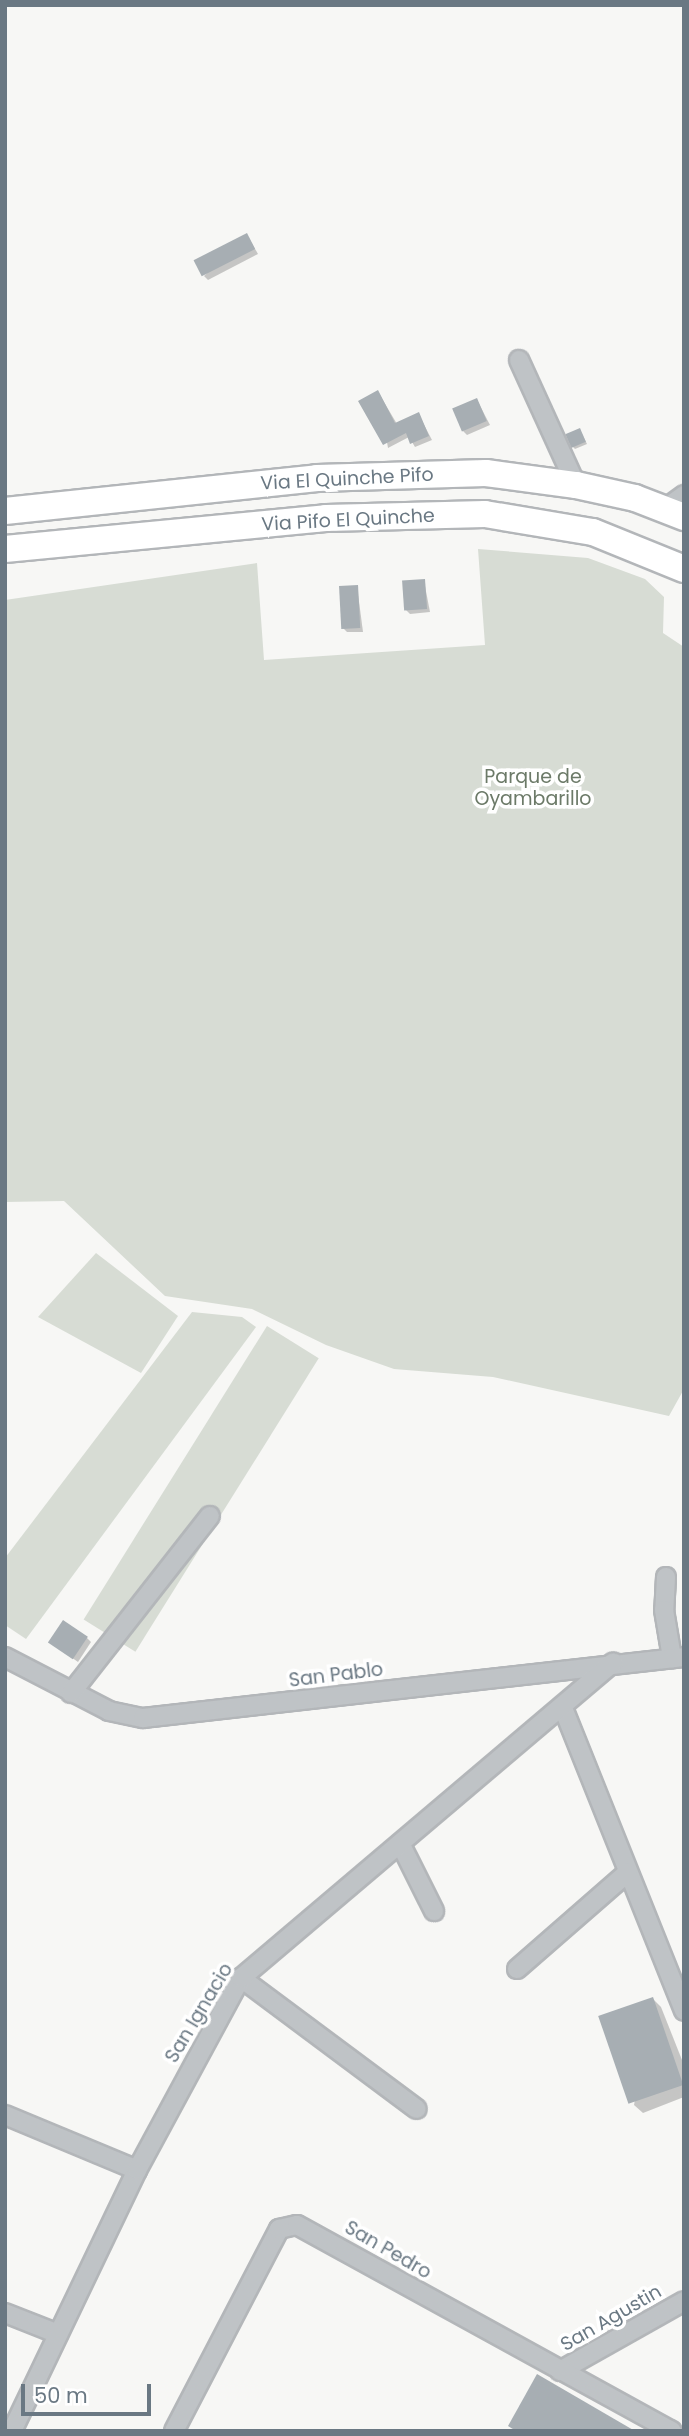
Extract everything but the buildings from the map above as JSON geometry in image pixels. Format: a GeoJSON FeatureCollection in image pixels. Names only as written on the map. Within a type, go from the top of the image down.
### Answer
{"type":"FeatureCollection","features":[{"type":"Feature","properties":{"kind":"highway","name":"Via El Quinche Pifo"},"geometry":{"type":"LineString","coordinates":[[5,511],[382,474],[486,473],[576,485],[678,507]]}},
{"type":"Feature","properties":{"kind":"highway","name":"Via Pifo El Quinche"},"geometry":{"type":"LineString","coordinates":[[5,549],[326,518],[485,514],[593,533],[654,553],[684,569]]}},
{"type":"Feature","properties":{"kind":"street"},"geometry":{"type":"LineString","coordinates":[[519,360],[576,485]]}},
{"type":"Feature","properties":{"kind":"street"},"geometry":{"type":"LineString","coordinates":[[71,1693],[210,1516]]}},
{"type":"Feature","properties":{"kind":"street"},"geometry":{"type":"LineString","coordinates":[[666,1577],[664,1610],[678,1657]]}},
{"type":"Feature","properties":{"kind":"street","name":"San Pablo"},"geometry":{"type":"LineString","coordinates":[[5,1657],[109,1711],[143,1718],[613,1662],[678,1657]]}},
{"type":"Feature","properties":{"kind":"street","name":"San Ignacio"},"geometry":{"type":"LineString","coordinates":[[12,2431],[137,2170],[241,1978],[269,1949],[401,1844],[563,1708],[613,1662]]}},
{"type":"Feature","properties":{"kind":"street"},"geometry":{"type":"LineString","coordinates":[[563,1708],[684,2011]]}},
{"type":"Feature","properties":{"kind":"street"},"geometry":{"type":"LineString","coordinates":[[401,1844],[434,1911]]}},
{"type":"Feature","properties":{"kind":"street"},"geometry":{"type":"LineString","coordinates":[[517,1969],[628,1872]]}},
{"type":"Feature","properties":{"kind":"street"},"geometry":{"type":"LineString","coordinates":[[241,1978],[416,2109]]}},
{"type":"Feature","properties":{"kind":"street"},"geometry":{"type":"LineString","coordinates":[[5,2115],[137,2170]]}},
{"type":"Feature","properties":{"kind":"street","name":"San Pedro"},"geometry":{"type":"LineString","coordinates":[[174,2431],[279,2230],[288,2226],[304,2227],[559,2371],[672,2431]]}},
{"type":"Feature","properties":{"kind":"street","name":"San Agustin"},"geometry":{"type":"LineString","coordinates":[[559,2371],[684,2301]]}},
{"type":"Feature","properties":{"kind":"street"},"geometry":{"type":"LineString","coordinates":[[5,2313],[58,2334]]}},
{"type":"Feature","properties":{"kind":"green space","name":"Parque de Oyambarillo"},"geometry":{"type":"Polygon","coordinates":[[[478,549],[588,558],[645,579],[664,597],[663,633],[684,647],[684,1389],[669,1416],[493,1377],[394,1369],[326,1345],[252,1309],[165,1296],[64,1201],[5,1202],[5,600],[257,563],[264,660],[485,645],[478,549]]]}},
{"type":"Feature","properties":{"kind":"green space"},"geometry":{"type":"Polygon","coordinates":[[[96,1253],[178,1316],[141,1373],[38,1317],[96,1253]]]}},
{"type":"Feature","properties":{"kind":"green space"},"geometry":{"type":"Polygon","coordinates":[[[192,1312],[242,1317],[256,1327],[26,1639],[5,1625],[5,1558],[192,1312]]]}},
{"type":"Feature","properties":{"kind":"green space"},"geometry":{"type":"Polygon","coordinates":[[[267,1326],[319,1358],[135,1652],[84,1619],[267,1326]]]}}]}
